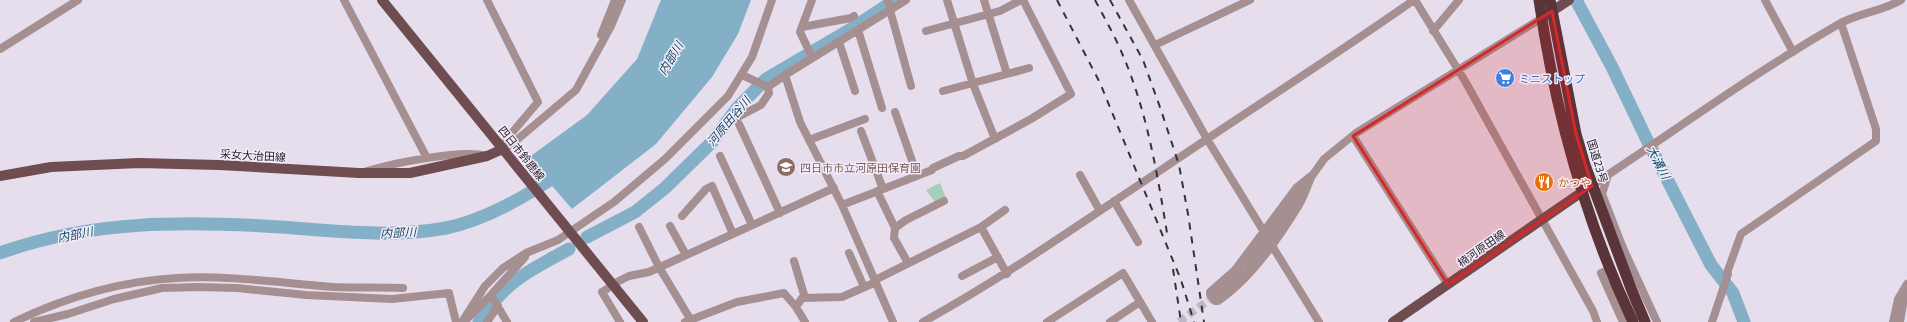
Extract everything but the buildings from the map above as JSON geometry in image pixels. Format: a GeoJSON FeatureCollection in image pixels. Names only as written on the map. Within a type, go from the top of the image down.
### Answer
{"type":"FeatureCollection","features":[{"type":"Feature","properties":{"kind":"highway"},"geometry":{"type":"LineString","coordinates":[[1539,0],[1558,108],[1582,192],[1633,322]]}},
{"type":"Feature","properties":{"kind":"highway","name":"国道23号"},"geometry":{"type":"LineString","coordinates":[[1551,5],[1576,134],[1592,186],[1632,291],[1646,322]]}},
{"type":"Feature","properties":{"kind":"main road","name":"四日市鈴鹿線"},"geometry":{"type":"LineString","coordinates":[[382,0],[643,322]]}},
{"type":"Feature","properties":{"kind":"main road"},"geometry":{"type":"LineString","coordinates":[[1542,18],[1551,5],[1568,1]]}},
{"type":"Feature","properties":{"kind":"main road","name":"采女大治田線"},"geometry":{"type":"LineString","coordinates":[[0,176],[51,167],[139,163],[219,164],[359,173],[410,173],[487,156],[503,149]]}},
{"type":"Feature","properties":{"kind":"main road","name":"楠河原田線"},"geometry":{"type":"LineString","coordinates":[[1394,322],[1582,192]]}},
{"type":"Feature","properties":{"kind":"street"},"geometry":{"type":"LineString","coordinates":[[0,49],[78,0]]}},
{"type":"Feature","properties":{"kind":"street"},"geometry":{"type":"LineString","coordinates":[[344,0],[427,158]]}},
{"type":"Feature","properties":{"kind":"street"},"geometry":{"type":"LineString","coordinates":[[487,0],[538,102],[505,141],[503,149]]}},
{"type":"Feature","properties":{"kind":"street"},"geometry":{"type":"LineString","coordinates":[[600,45],[600,36],[615,0]]}},
{"type":"Feature","properties":{"kind":"street"},"geometry":{"type":"LineString","coordinates":[[503,149],[559,106],[576,90],[622,0]]}},
{"type":"Feature","properties":{"kind":"street"},"geometry":{"type":"LineString","coordinates":[[463,322],[485,286],[503,268],[526,253],[558,240],[569,230],[614,202],[665,159],[728,96],[752,57],[772,0]]}},
{"type":"Feature","properties":{"kind":"street"},"geometry":{"type":"LineString","coordinates":[[812,0],[800,32],[812,56]]}},
{"type":"Feature","properties":{"kind":"street"},"geometry":{"type":"LineString","coordinates":[[762,84],[785,75],[812,56],[839,42],[858,30],[889,5],[906,0]]}},
{"type":"Feature","properties":{"kind":"street"},"geometry":{"type":"LineString","coordinates":[[947,0],[973,84],[995,139]]}},
{"type":"Feature","properties":{"kind":"street"},"geometry":{"type":"LineString","coordinates":[[984,0],[1007,74]]}},
{"type":"Feature","properties":{"kind":"street"},"geometry":{"type":"LineString","coordinates":[[842,205],[932,170],[933,168],[959,156],[963,156],[1031,119],[1070,94],[1022,0],[989,15],[926,31]]}},
{"type":"Feature","properties":{"kind":"street"},"geometry":{"type":"LineString","coordinates":[[1128,0],[1155,44],[1207,139],[1264,232]]}},
{"type":"Feature","properties":{"kind":"street"},"geometry":{"type":"LineString","coordinates":[[1155,44],[1250,0]]}},
{"type":"Feature","properties":{"kind":"street"},"geometry":{"type":"LineString","coordinates":[[923,322],[1007,274],[1207,139],[1349,46],[1415,0],[1433,32],[1458,70],[1543,220],[1597,322]]}},
{"type":"Feature","properties":{"kind":"street"},"geometry":{"type":"LineString","coordinates":[[1433,32],[1459,0]]}},
{"type":"Feature","properties":{"kind":"street"},"geometry":{"type":"LineString","coordinates":[[1765,0],[1793,52]]}},
{"type":"Feature","properties":{"kind":"street"},"geometry":{"type":"LineString","coordinates":[[1582,192],[1608,176],[1740,85],[1841,23],[1902,0]]}},
{"type":"Feature","properties":{"kind":"street"},"geometry":{"type":"LineString","coordinates":[[889,5],[911,86]]}},
{"type":"Feature","properties":{"kind":"street"},"geometry":{"type":"LineString","coordinates":[[802,27],[851,18],[854,16]]}},
{"type":"Feature","properties":{"kind":"street"},"geometry":{"type":"LineString","coordinates":[[1218,294],[1246,269],[1312,174],[1324,160],[1353,136],[1542,18]]}},
{"type":"Feature","properties":{"kind":"street"},"geometry":{"type":"LineString","coordinates":[[1712,322],[1741,234],[1876,141],[1876,129],[1841,23]]}},
{"type":"Feature","properties":{"kind":"street"},"geometry":{"type":"LineString","coordinates":[[858,30],[882,108]]}},
{"type":"Feature","properties":{"kind":"street"},"geometry":{"type":"LineString","coordinates":[[839,42],[855,91]]}},
{"type":"Feature","properties":{"kind":"street"},"geometry":{"type":"LineString","coordinates":[[944,91],[1029,68]]}},
{"type":"Feature","properties":{"kind":"street"},"geometry":{"type":"LineString","coordinates":[[742,75],[762,84],[770,93],[761,105],[738,121],[780,213]]}},
{"type":"Feature","properties":{"kind":"street"},"geometry":{"type":"LineString","coordinates":[[785,75],[800,122],[842,205],[893,322]]}},
{"type":"Feature","properties":{"kind":"street"},"geometry":{"type":"LineString","coordinates":[[895,112],[917,175]]}},
{"type":"Feature","properties":{"kind":"street"},"geometry":{"type":"LineString","coordinates":[[809,140],[865,119]]}},
{"type":"Feature","properties":{"kind":"street"},"geometry":{"type":"LineString","coordinates":[[861,131],[880,190],[895,228],[894,238],[908,263]]}},
{"type":"Feature","properties":{"kind":"street"},"geometry":{"type":"LineString","coordinates":[[1353,136],[1448,285]]}},
{"type":"Feature","properties":{"kind":"street"},"geometry":{"type":"LineString","coordinates":[[359,173],[427,158],[476,153],[487,156]]}},
{"type":"Feature","properties":{"kind":"street"},"geometry":{"type":"LineString","coordinates":[[720,156],[752,225]]}},
{"type":"Feature","properties":{"kind":"street"},"geometry":{"type":"LineString","coordinates":[[1312,174],[1299,205],[1261,260],[1239,284],[1223,298],[1215,301],[1210,292],[1236,270],[1297,187],[1312,174]]}},
{"type":"Feature","properties":{"kind":"street"},"geometry":{"type":"LineString","coordinates":[[1080,175],[1100,211]]}},
{"type":"Feature","properties":{"kind":"street"},"geometry":{"type":"LineString","coordinates":[[1608,176],[1602,194],[1626,255],[1657,322]]}},
{"type":"Feature","properties":{"kind":"street"},"geometry":{"type":"LineString","coordinates":[[682,216],[706,189],[712,186],[733,234]]}},
{"type":"Feature","properties":{"kind":"street"},"geometry":{"type":"LineString","coordinates":[[617,282],[629,276],[649,272],[834,188]]}},
{"type":"Feature","properties":{"kind":"street"},"geometry":{"type":"LineString","coordinates":[[895,228],[906,220],[944,201]]}},
{"type":"Feature","properties":{"kind":"street"},"geometry":{"type":"LineString","coordinates":[[1114,201],[1138,242]]}},
{"type":"Feature","properties":{"kind":"street"},"geometry":{"type":"LineString","coordinates":[[796,307],[802,298],[842,296],[864,287],[908,263],[981,227],[1005,210]]}},
{"type":"Feature","properties":{"kind":"street"},"geometry":{"type":"LineString","coordinates":[[670,226],[686,255]]}},
{"type":"Feature","properties":{"kind":"street"},"geometry":{"type":"LineString","coordinates":[[639,227],[689,321],[737,302],[784,293],[796,307],[805,322]]}},
{"type":"Feature","properties":{"kind":"street"},"geometry":{"type":"LineString","coordinates":[[981,227],[1007,274]]}},
{"type":"Feature","properties":{"kind":"street"},"geometry":{"type":"LineString","coordinates":[[1271,244],[1319,322]]}},
{"type":"Feature","properties":{"kind":"street"},"geometry":{"type":"LineString","coordinates":[[487,322],[495,301],[525,258],[526,253]]}},
{"type":"Feature","properties":{"kind":"street"},"geometry":{"type":"LineString","coordinates":[[849,253],[864,287]]}},
{"type":"Feature","properties":{"kind":"street"},"geometry":{"type":"LineString","coordinates":[[962,276],[998,257]]}},
{"type":"Feature","properties":{"kind":"street"},"geometry":{"type":"LineString","coordinates":[[794,262],[805,298]]}},
{"type":"Feature","properties":{"kind":"street"},"geometry":{"type":"LineString","coordinates":[[1611,269],[1602,273],[1623,322]]}},
{"type":"Feature","properties":{"kind":"street"},"geometry":{"type":"LineString","coordinates":[[1047,322],[1123,273],[1152,322]]}},
{"type":"Feature","properties":{"kind":"street"},"geometry":{"type":"LineString","coordinates":[[14,322],[63,302],[91,294],[126,285],[175,278],[219,277],[335,287],[403,288]]}},
{"type":"Feature","properties":{"kind":"street"},"geometry":{"type":"LineString","coordinates":[[1893,322],[1898,299],[1907,284]]}},
{"type":"Feature","properties":{"kind":"street"},"geometry":{"type":"LineString","coordinates":[[1900,322],[1907,284]]}},
{"type":"Feature","properties":{"kind":"street"},"geometry":{"type":"LineString","coordinates":[[34,322],[68,314],[138,293],[162,288],[198,287],[306,295],[392,299],[449,293],[456,322]]}},
{"type":"Feature","properties":{"kind":"street"},"geometry":{"type":"LineString","coordinates":[[607,288],[602,292],[620,322]]}},
{"type":"Feature","properties":{"kind":"street"},"geometry":{"type":"LineString","coordinates":[[463,322],[495,301]]}},
{"type":"Feature","properties":{"kind":"street"},"geometry":{"type":"LineString","coordinates":[[495,301],[507,322]]}},
{"type":"Feature","properties":{"kind":"street"},"geometry":{"type":"LineString","coordinates":[[1110,322],[1140,302]]}},
{"type":"Feature","properties":{"kind":"highlighted area"},"geometry":{"type":"Polygon","coordinates":[[[1552,11],[1576,134],[1592,186],[1448,285],[1353,136],[1552,11]]]}},
{"type":"Feature","properties":{"kind":"green space"},"geometry":{"type":"Polygon","coordinates":[[[940,183],[946,198],[935,202],[926,190],[940,183]]]}},
{"type":"Feature","properties":{"kind":"water"},"geometry":{"type":"Polygon","coordinates":[[[661,0],[751,0],[738,34],[712,77],[656,144],[572,209],[528,158],[587,115],[637,59],[661,0]]]}},
{"type":"Feature","properties":{"kind":"waterway","name":"河原田谷川"},"geometry":{"type":"LineString","coordinates":[[587,237],[635,212],[665,188],[712,142],[738,107],[766,79],[856,26],[895,0]]}},
{"type":"Feature","properties":{"kind":"waterway","name":"大溝川"},"geometry":{"type":"LineString","coordinates":[[1576,0],[1612,67],[1648,142],[1711,265],[1733,293],[1744,322]]}},
{"type":"Feature","properties":{"kind":"waterway","name":"内部川"},"geometry":{"type":"LineString","coordinates":[[0,253],[34,242],[69,234],[139,225],[245,225],[364,233],[405,233],[426,231],[461,224],[492,213],[522,197],[563,171]]}},
{"type":"Feature","properties":{"kind":"waterway","name":"河原田谷川"},"geometry":{"type":"LineString","coordinates":[[479,322],[498,296],[519,278],[569,249]]}},
{"type":"Feature","properties":{"kind":"tunnel"},"geometry":{"type":"LineString","coordinates":[[1179,322],[1217,294]]}},
{"type":"Feature","properties":{"kind":"railway"},"geometry":{"type":"LineString","coordinates":[[1057,0],[1100,83],[1181,280],[1194,322]]}},
{"type":"Feature","properties":{"kind":"railway"},"geometry":{"type":"LineString","coordinates":[[1095,0],[1121,51],[1140,102],[1156,170],[1168,239]]}},
{"type":"Feature","properties":{"kind":"railway"},"geometry":{"type":"LineString","coordinates":[[1110,0],[1143,60],[1179,165],[1204,322]]}},
{"type":"Feature","properties":{"kind":"railway"},"geometry":{"type":"LineString","coordinates":[[1173,269],[1181,322]]}},
{"type":"Feature","properties":{"kind":"place","name":"ミニストップ"},"geometry":{"type":"Point","coordinates":[1505,78]}},
{"type":"Feature","properties":{"kind":"place","name":"四日市市立河原田保育園"},"geometry":{"type":"Point","coordinates":[786,167]}},
{"type":"Feature","properties":{"kind":"place","name":"かつや"},"geometry":{"type":"Point","coordinates":[1544,182]}}]}
